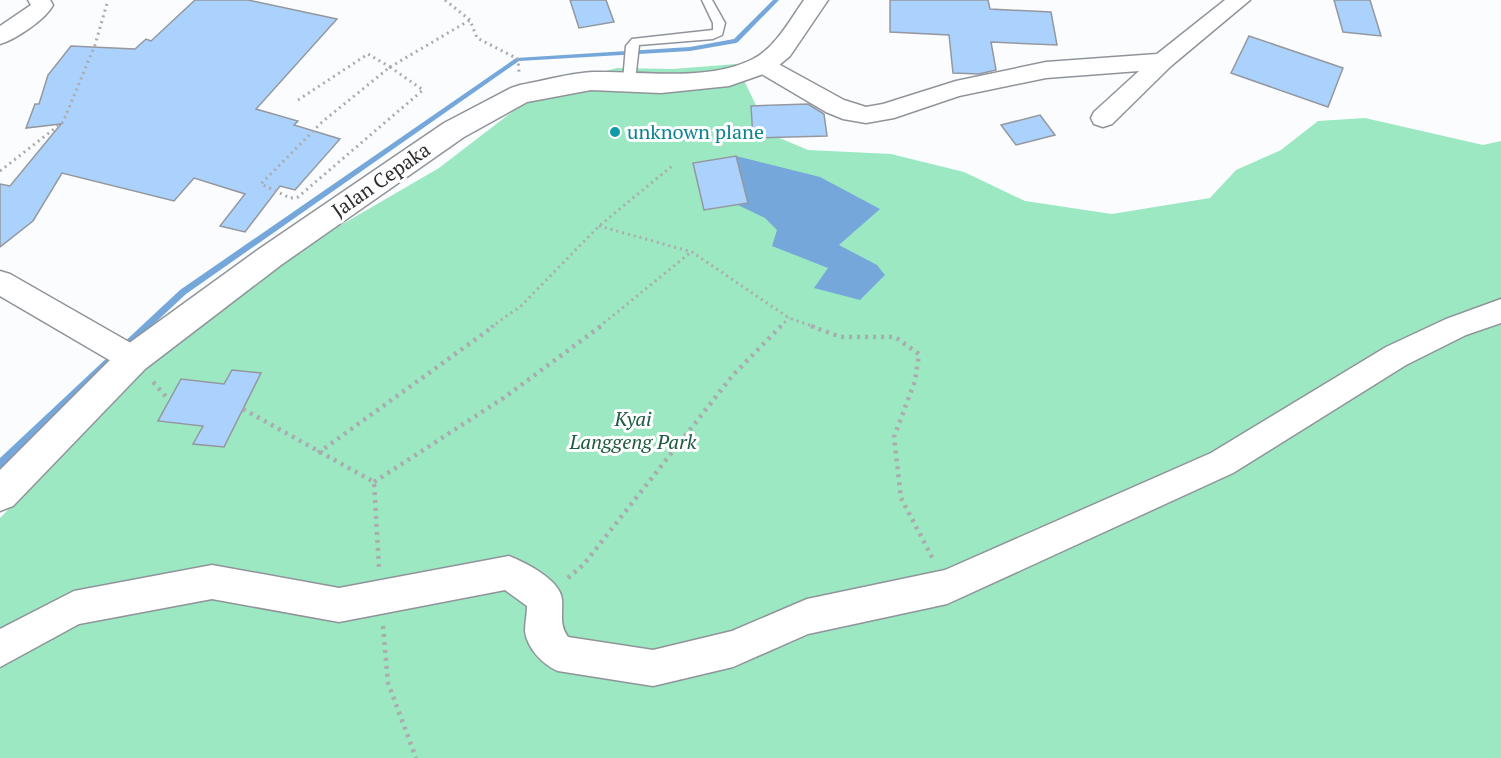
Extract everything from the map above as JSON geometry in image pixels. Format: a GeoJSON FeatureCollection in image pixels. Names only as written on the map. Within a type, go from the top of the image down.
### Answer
{"type":"FeatureCollection","features":[{"type":"Feature","properties":{"kind":"street"},"geometry":{"type":"LineString","coordinates":[[0,37],[40,9],[40,0]]}},
{"type":"Feature","properties":{"kind":"street","name":"Jalan Cepaka"},"geometry":{"type":"LineString","coordinates":[[2,490],[133,359],[270,257],[405,162],[485,111],[519,94],[591,81],[661,84],[729,77],[763,64],[781,50],[816,0]]}},
{"type":"Feature","properties":{"kind":"street"},"geometry":{"type":"LineString","coordinates":[[1103,118],[1164,61],[1234,1]]}},
{"type":"Feature","properties":{"kind":"street"},"geometry":{"type":"LineString","coordinates":[[763,64],[835,106],[852,114],[866,115],[885,112],[956,89],[1046,70],[1164,61]]}},
{"type":"Feature","properties":{"kind":"street"},"geometry":{"type":"LineString","coordinates":[[0,282],[133,359]]}},
{"type":"Feature","properties":{"kind":"street"},"geometry":{"type":"LineString","coordinates":[[0,649],[74,608],[212,582],[339,605],[508,573],[544,598],[543,632],[558,653],[653,668],[733,649],[807,616],[948,587],[1222,463],[1396,356],[1456,327],[1501,311]]}},
{"type":"Feature","properties":{"kind":"lane"},"geometry":{"type":"LineString","coordinates":[[629,81],[632,46],[636,42],[713,35],[718,32],[719,23],[707,0]]}},
{"type":"Feature","properties":{"kind":"path"},"geometry":{"type":"LineString","coordinates":[[0,171],[63,122],[95,45],[108,0]]}},
{"type":"Feature","properties":{"kind":"path"},"geometry":{"type":"LineString","coordinates":[[445,0],[470,20],[477,38],[518,59],[519,94]]}},
{"type":"Feature","properties":{"kind":"path"},"geometry":{"type":"LineString","coordinates":[[298,100],[363,55],[371,55],[390,67],[422,88],[421,93],[298,197],[290,198],[262,186],[262,183],[322,122],[390,67],[470,20]]}},
{"type":"Feature","properties":{"kind":"path"},"geometry":{"type":"LineString","coordinates":[[318,453],[521,306],[599,226],[672,166]]}},
{"type":"Feature","properties":{"kind":"path"},"geometry":{"type":"LineString","coordinates":[[599,226],[692,252],[789,318],[841,337],[896,337],[919,354],[915,381],[894,437],[901,498],[948,587]]}},
{"type":"Feature","properties":{"kind":"path"},"geometry":{"type":"LineString","coordinates":[[374,482],[505,397],[595,331],[692,252]]}},
{"type":"Feature","properties":{"kind":"path"},"geometry":{"type":"LineString","coordinates":[[544,598],[584,564],[733,375],[789,318]]}},
{"type":"Feature","properties":{"kind":"path"},"geometry":{"type":"LineString","coordinates":[[243,409],[318,453],[374,482]]}},
{"type":"Feature","properties":{"kind":"path"},"geometry":{"type":"LineString","coordinates":[[374,482],[388,683],[416,758]]}},
{"type":"Feature","properties":{"kind":"green space","name":"Kyai Langgeng Park"},"geometry":{"type":"Polygon","coordinates":[[[736,64],[770,134],[808,150],[891,154],[964,172],[1025,201],[1112,214],[1210,198],[1236,170],[1281,150],[1318,121],[1365,118],[1483,145],[1501,141],[1501,758],[0,758],[0,518],[159,356],[298,250],[439,168],[547,85],[617,68],[673,69],[736,64]]]}},
{"type":"Feature","properties":{"kind":"water"},"geometry":{"type":"Polygon","coordinates":[[[736,156],[820,177],[880,209],[839,245],[877,265],[885,275],[860,300],[814,288],[828,268],[772,246],[777,230],[765,218],[723,198],[736,156]]]}},
{"type":"Feature","properties":{"kind":"building"},"geometry":{"type":"Polygon","coordinates":[[[195,0],[248,0],[337,19],[256,109],[298,121],[294,125],[340,139],[295,190],[280,186],[245,232],[220,226],[245,194],[194,178],[174,201],[62,173],[33,221],[0,247],[0,184],[10,186],[61,124],[26,128],[35,104],[39,104],[48,75],[71,46],[135,49],[146,39],[151,41],[195,0]]]}},
{"type":"Feature","properties":{"kind":"building"},"geometry":{"type":"Polygon","coordinates":[[[570,0],[606,0],[614,22],[579,28],[570,0]]]}},
{"type":"Feature","properties":{"kind":"building"},"geometry":{"type":"Polygon","coordinates":[[[890,0],[988,0],[990,9],[1051,12],[1057,45],[991,42],[996,70],[979,74],[953,73],[949,35],[890,32],[890,0]]]}},
{"type":"Feature","properties":{"kind":"building"},"geometry":{"type":"Polygon","coordinates":[[[1334,0],[1370,0],[1381,36],[1343,32],[1334,0]]]}},
{"type":"Feature","properties":{"kind":"building"},"geometry":{"type":"Polygon","coordinates":[[[1249,36],[1343,68],[1328,107],[1231,73],[1249,36]]]}},
{"type":"Feature","properties":{"kind":"building"},"geometry":{"type":"Polygon","coordinates":[[[808,104],[824,114],[827,136],[753,138],[751,106],[808,104]]]}},
{"type":"Feature","properties":{"kind":"building"},"geometry":{"type":"Polygon","coordinates":[[[1040,115],[1055,135],[1016,145],[1001,125],[1040,115]]]}},
{"type":"Feature","properties":{"kind":"building"},"geometry":{"type":"Polygon","coordinates":[[[736,156],[748,203],[704,210],[693,163],[736,156]]]}},
{"type":"Feature","properties":{"kind":"building"},"geometry":{"type":"Polygon","coordinates":[[[232,370],[261,373],[224,447],[193,444],[203,426],[158,421],[181,379],[224,384],[232,370]]]}},
{"type":"Feature","properties":{"kind":"waterway"},"geometry":{"type":"LineString","coordinates":[[123,348],[183,292],[518,59],[690,49],[736,41],[776,0]]}},
{"type":"Feature","properties":{"kind":"waterway"},"geometry":{"type":"LineString","coordinates":[[0,464],[113,357]]}},
{"type":"Feature","properties":{"kind":"place","name":"unknown plane"},"geometry":{"type":"Point","coordinates":[615,132]}}]}
